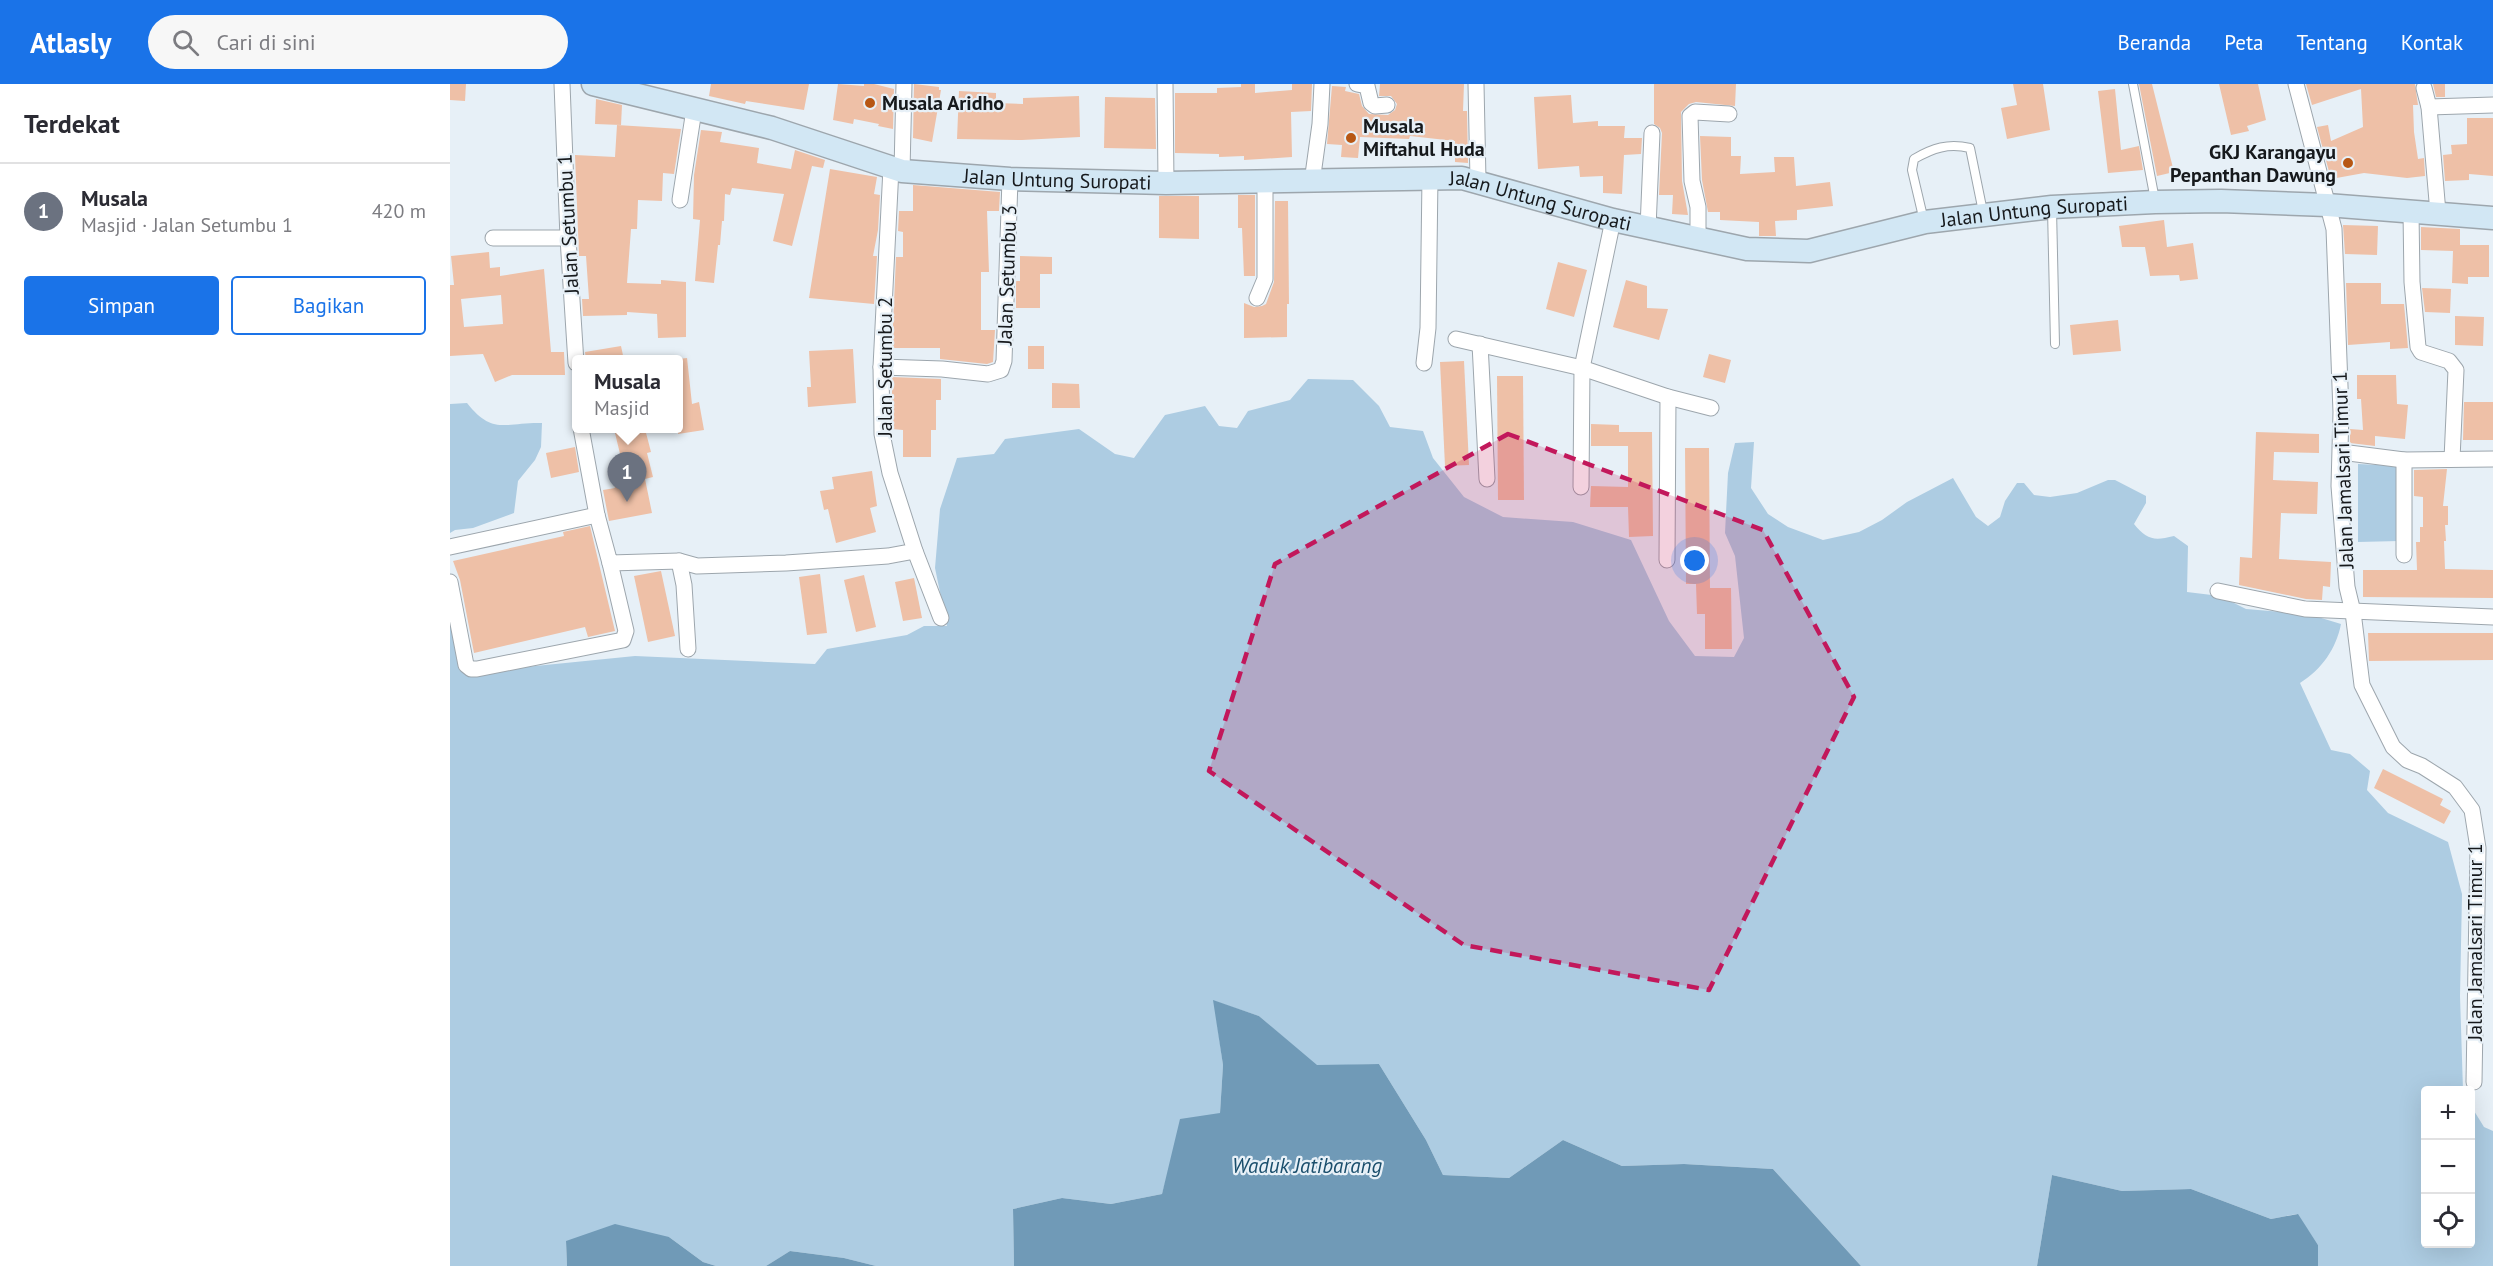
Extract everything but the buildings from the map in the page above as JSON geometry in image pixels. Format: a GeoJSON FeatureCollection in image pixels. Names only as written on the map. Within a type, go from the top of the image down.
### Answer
{"type":"FeatureCollection","features":[{"type":"Feature","properties":{"kind":"main road","name":"Jalan Untung Suropati"},"geometry":{"type":"LineString","coordinates":[[593,84],[772,128],[897,170],[1010,179],[1166,183],[1312,182],[1462,177],[1613,220],[1747,249],[1809,251],[1925,222],[2052,207],[2155,202],[2221,201],[2327,205],[2493,218]]}},
{"type":"Feature","properties":{"kind":"street","name":"Jalan Setumbu 1"},"geometry":{"type":"LineString","coordinates":[[562,84],[575,355]]}},
{"type":"Feature","properties":{"kind":"street","name":"Jalan Setumbu 2"},"geometry":{"type":"LineString","coordinates":[[904,84],[881,367],[882,434],[890,473],[915,551],[941,618]]}},
{"type":"Feature","properties":{"kind":"street"},"geometry":{"type":"LineString","coordinates":[[1165,84],[1166,183]]}},
{"type":"Feature","properties":{"kind":"street"},"geometry":{"type":"LineString","coordinates":[[1312,182],[1320,124],[1322,84]]}},
{"type":"Feature","properties":{"kind":"street"},"geometry":{"type":"LineString","coordinates":[[1357,84],[1367,86],[1371,103],[1375,106],[1387,105]]}},
{"type":"Feature","properties":{"kind":"street"},"geometry":{"type":"LineString","coordinates":[[1476,84],[1478,180]]}},
{"type":"Feature","properties":{"kind":"street","name":"Jalan Jamalsari Timur 1"},"geometry":{"type":"LineString","coordinates":[[2296,84],[2334,229],[2341,412],[2339,486],[2347,587],[2353,612],[2362,685],[2393,747],[2407,760],[2422,766],[2455,787],[2472,810],[2478,848],[2474,1082]]}},
{"type":"Feature","properties":{"kind":"street"},"geometry":{"type":"LineString","coordinates":[[2424,88],[2429,107],[2438,213]]}},
{"type":"Feature","properties":{"kind":"street"},"geometry":{"type":"LineString","coordinates":[[2429,107],[2493,105]]}},
{"type":"Feature","properties":{"kind":"street"},"geometry":{"type":"LineString","coordinates":[[680,200],[694,110]]}},
{"type":"Feature","properties":{"kind":"street"},"geometry":{"type":"LineString","coordinates":[[1698,239],[1698,207],[1692,181],[1690,116],[1695,112],[1728,114]]}},
{"type":"Feature","properties":{"kind":"street"},"geometry":{"type":"LineString","coordinates":[[1648,228],[1652,133]]}},
{"type":"Feature","properties":{"kind":"street"},"geometry":{"type":"LineString","coordinates":[[1424,363],[1428,328],[1430,177]]}},
{"type":"Feature","properties":{"kind":"street","name":"Jalan Setumbu 3"},"geometry":{"type":"LineString","coordinates":[[881,367],[942,369],[988,374],[1001,370],[1004,361],[1010,179]]}},
{"type":"Feature","properties":{"kind":"street"},"geometry":{"type":"LineString","coordinates":[[1257,298],[1265,279],[1265,182]]}},
{"type":"Feature","properties":{"kind":"street"},"geometry":{"type":"LineString","coordinates":[[2410,212],[2412,282],[2418,347],[2421,352],[2449,361],[2456,370],[2452,459]]}},
{"type":"Feature","properties":{"kind":"street"},"geometry":{"type":"LineString","coordinates":[[1581,487],[1582,368],[1613,220]]}},
{"type":"Feature","properties":{"kind":"street"},"geometry":{"type":"LineString","coordinates":[[493,238],[568,238]]}},
{"type":"Feature","properties":{"kind":"street"},"geometry":{"type":"LineString","coordinates":[[1456,339],[1582,368],[1668,397],[1711,408]]}},
{"type":"Feature","properties":{"kind":"street"},"geometry":{"type":"LineString","coordinates":[[1480,344],[1487,479]]}},
{"type":"Feature","properties":{"kind":"street"},"geometry":{"type":"LineString","coordinates":[[1667,560],[1668,397]]}},
{"type":"Feature","properties":{"kind":"street"},"geometry":{"type":"LineString","coordinates":[[450,582],[466,665],[471,669],[623,640],[626,631],[597,515],[582,433]]}},
{"type":"Feature","properties":{"kind":"street"},"geometry":{"type":"LineString","coordinates":[[2341,452],[2404,460],[2493,459]]}},
{"type":"Feature","properties":{"kind":"street"},"geometry":{"type":"LineString","coordinates":[[2404,460],[2404,555]]}},
{"type":"Feature","properties":{"kind":"street"},"geometry":{"type":"LineString","coordinates":[[450,547],[597,515]]}},
{"type":"Feature","properties":{"kind":"street"},"geometry":{"type":"LineString","coordinates":[[610,562],[684,563],[697,566],[786,563],[888,556],[915,551]]}},
{"type":"Feature","properties":{"kind":"street"},"geometry":{"type":"LineString","coordinates":[[684,563],[688,648]]}},
{"type":"Feature","properties":{"kind":"street"},"geometry":{"type":"LineString","coordinates":[[2218,591],[2305,609],[2493,617]]}},
{"type":"Feature","properties":{"kind":"lane"},"geometry":{"type":"LineString","coordinates":[[2133,84],[2155,202]]}},
{"type":"Feature","properties":{"kind":"lane"},"geometry":{"type":"LineString","coordinates":[[1925,222],[1912,170],[1914,159],[1933,148],[1955,144],[1970,148],[1984,214]]}},
{"type":"Feature","properties":{"kind":"lane"},"geometry":{"type":"LineString","coordinates":[[2052,207],[2055,344]]}},
{"type":"Feature","properties":{"kind":"highlighted area"},"geometry":{"type":"Polygon","coordinates":[[[1508,434],[1763,530],[1854,697],[1709,990],[1464,945],[1209,771],[1275,564],[1508,434]]]}},
{"type":"Feature","properties":{"kind":"shaded area"},"geometry":{"type":"Polygon","coordinates":[[[1308,379],[1353,380],[1379,406],[1390,427],[1423,431],[1433,458],[1464,497],[1503,517],[1573,522],[1631,540],[1669,621],[1695,656],[1734,657],[1744,638],[1735,556],[1725,533],[1728,473],[1735,443],[1754,442],[1751,488],[1768,514],[1788,527],[1823,540],[1859,532],[1882,520],[1907,502],[1953,478],[1976,517],[1988,526],[2000,517],[2005,501],[2017,483],[2024,483],[2034,495],[2050,497],[2077,493],[2108,480],[2115,480],[2146,496],[2146,503],[2134,524],[2143,533],[2156,539],[2174,536],[2188,546],[2187,592],[2220,596],[2246,609],[2308,614],[2341,624],[2336,642],[2327,658],[2300,683],[2331,750],[2350,754],[2370,771],[2367,790],[2388,813],[2448,842],[2462,894],[2460,996],[2463,1086],[2421,1086],[2421,1248],[2475,1248],[2475,1112],[2484,1127],[2493,1131],[2493,1266],[2318,1266],[2318,1245],[2297,1214],[2271,1219],[2191,1189],[2122,1191],[2052,1175],[2037,1266],[1861,1266],[1773,1169],[1684,1164],[1622,1166],[1563,1140],[1509,1178],[1443,1175],[1426,1140],[1379,1064],[1317,1066],[1259,1016],[1214,1001],[1223,1065],[1220,1113],[1171,1162],[1162,1194],[1111,1204],[1062,1198],[1013,1209],[1014,1266],[876,1266],[844,1258],[790,1251],[766,1266],[716,1266],[703,1262],[669,1237],[566,1241],[567,1266],[450,1266],[450,611],[465,673],[635,656],[815,664],[827,649],[907,635],[924,626],[947,626],[935,568],[940,509],[957,458],[994,454],[1005,439],[1079,429],[1115,454],[1134,458],[1165,415],[1205,406],[1219,426],[1237,428],[1248,411],[1290,400],[1308,379]]]}},
{"type":"Feature","properties":{"kind":"shaded area"},"geometry":{"type":"Polygon","coordinates":[[[467,403],[476,413],[493,424],[542,423],[541,447],[535,460],[518,481],[514,513],[473,528],[455,530],[450,533],[450,404],[467,403]]]}},
{"type":"Feature","properties":{"kind":"shaded area"},"geometry":{"type":"Polygon","coordinates":[[[2358,464],[2397,466],[2399,541],[2358,542],[2358,464]]]}},
{"type":"Feature","properties":{"kind":"water","name":"Waduk Jatibarang"},"geometry":{"type":"Polygon","coordinates":[[[1213,1000],[1259,1016],[1317,1065],[1379,1064],[1426,1140],[1443,1175],[1509,1178],[1563,1140],[1622,1166],[1684,1164],[1773,1169],[1861,1266],[1014,1266],[1013,1209],[1062,1198],[1111,1204],[1162,1194],[1180,1119],[1220,1113],[1223,1065],[1213,1000]]]}},
{"type":"Feature","properties":{"kind":"water"},"geometry":{"type":"Polygon","coordinates":[[[2052,1175],[2122,1191],[2191,1189],[2271,1219],[2298,1214],[2318,1245],[2318,1266],[2037,1266],[2052,1175]]]}},
{"type":"Feature","properties":{"kind":"water"},"geometry":{"type":"Polygon","coordinates":[[[615,1224],[669,1237],[703,1262],[716,1266],[567,1266],[566,1241],[615,1224]]]}},
{"type":"Feature","properties":{"kind":"water"},"geometry":{"type":"Polygon","coordinates":[[[790,1251],[844,1258],[876,1266],[766,1266],[790,1251]]]}},
{"type":"Feature","properties":{"kind":"place","name":"Musala Aridho"},"geometry":{"type":"Point","coordinates":[870,103]}},
{"type":"Feature","properties":{"kind":"place","name":"Musala Miftahul Huda"},"geometry":{"type":"Point","coordinates":[1351,138]}},
{"type":"Feature","properties":{"kind":"place","name":"GKJ Karangayu Pepanthan Dawung"},"geometry":{"type":"Point","coordinates":[2348,163]}},
{"type":"Feature","properties":{"kind":"place","name":"Musala"},"geometry":{"type":"Point","coordinates":[627,502]}}]}
